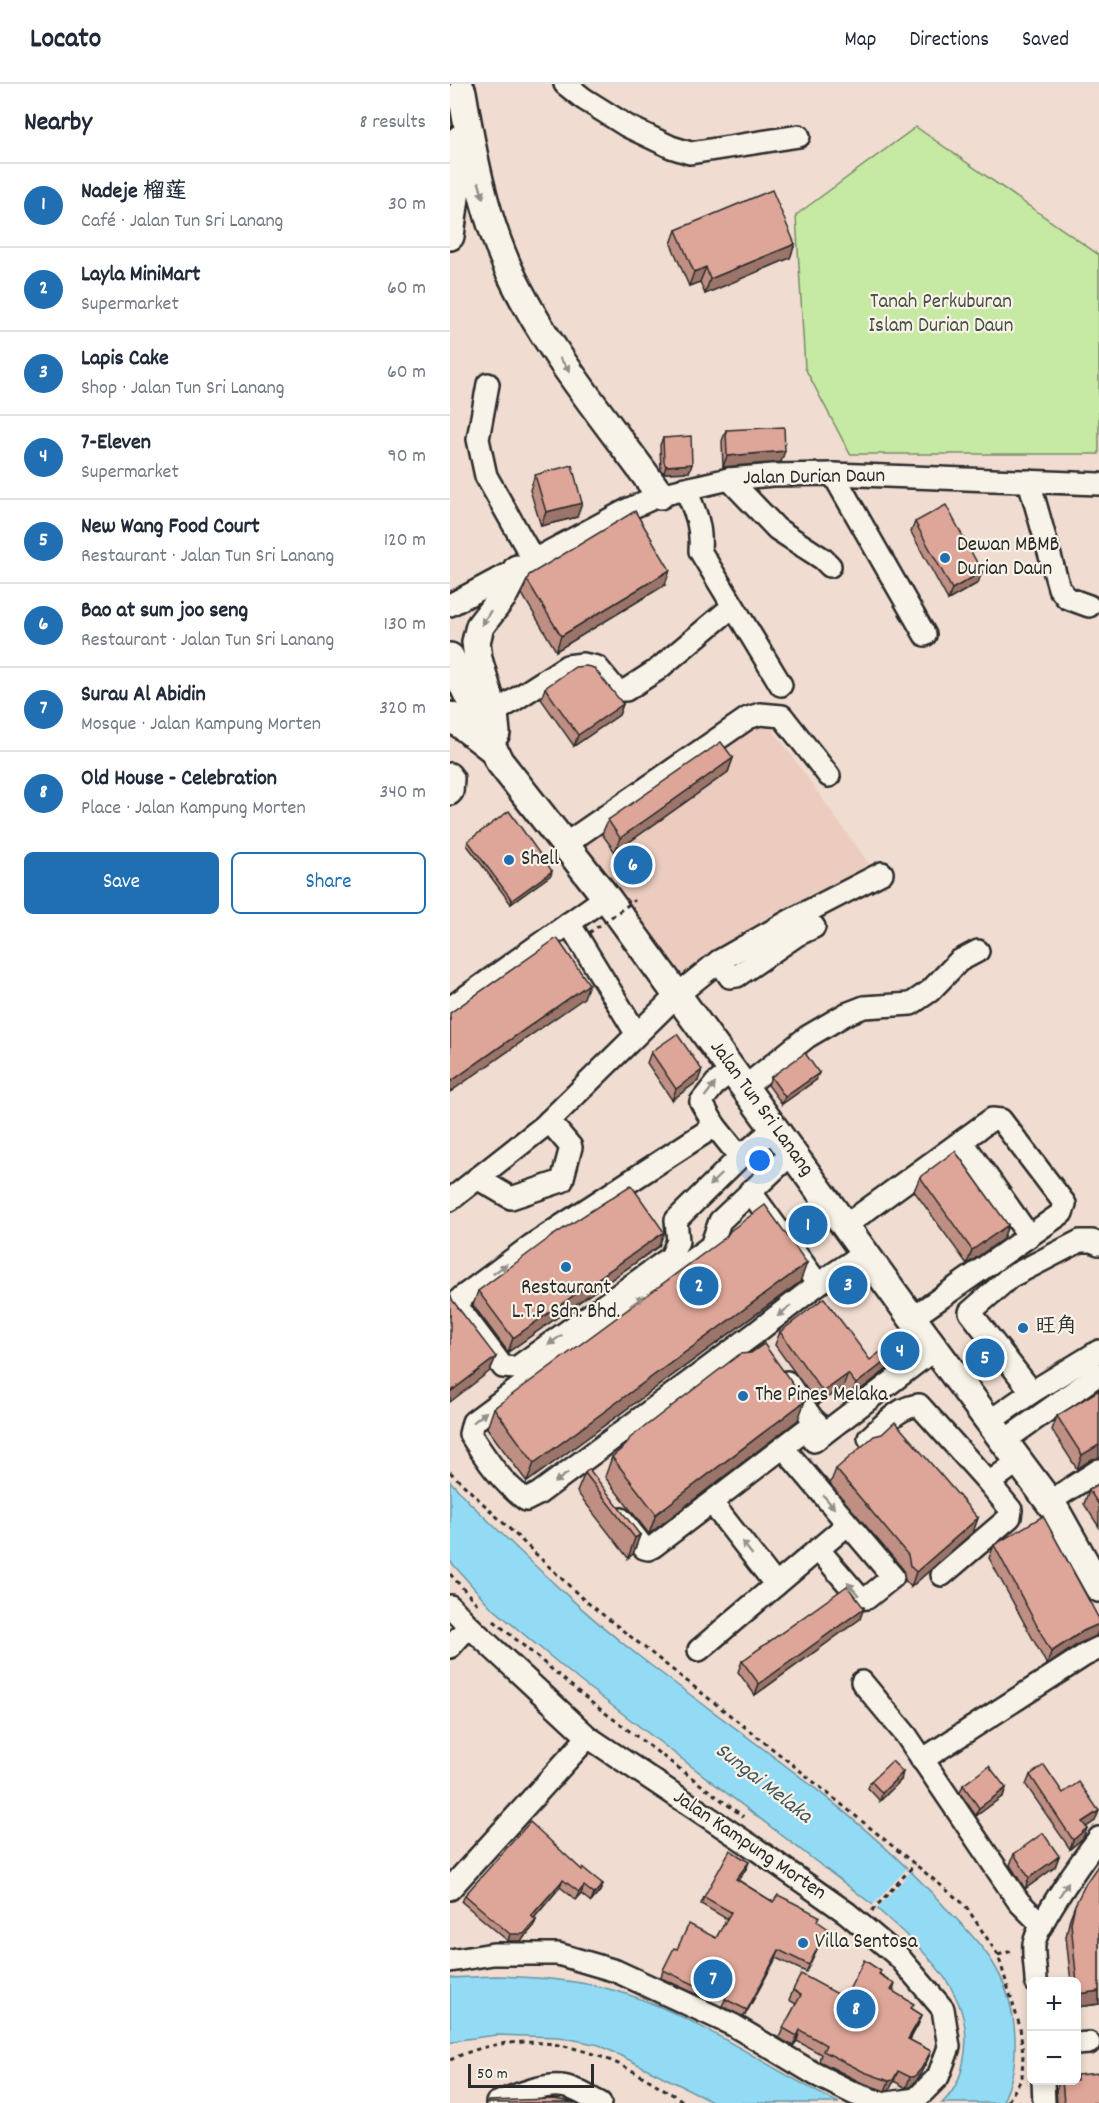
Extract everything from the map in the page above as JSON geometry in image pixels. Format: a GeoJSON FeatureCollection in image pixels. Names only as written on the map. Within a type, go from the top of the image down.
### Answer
{"type":"FeatureCollection","features":[{"type":"Feature","properties":{"kind":"main road"},"geometry":{"type":"LineString","coordinates":[[451,223],[462,88]]}},
{"type":"Feature","properties":{"kind":"main road"},"geometry":{"type":"LineString","coordinates":[[462,88],[477,175],[490,220],[508,268],[558,356],[673,492]]}},
{"type":"Feature","properties":{"kind":"main road"},"geometry":{"type":"LineString","coordinates":[[495,754],[494,714],[478,659],[476,642],[480,626],[525,564]]}},
{"type":"Feature","properties":{"kind":"main road","name":"Jalan Tun Sri Lanang"},"geometry":{"type":"LineString","coordinates":[[450,657],[495,754],[606,897],[912,1318],[1053,1507],[1098,1588]]}},
{"type":"Feature","properties":{"kind":"main road"},"geometry":{"type":"LineString","coordinates":[[450,716],[495,754]]}},
{"type":"Feature","properties":{"kind":"street"},"geometry":{"type":"LineString","coordinates":[[565,84],[627,126],[671,147],[690,153],[799,136]]}},
{"type":"Feature","properties":{"kind":"street"},"geometry":{"type":"LineString","coordinates":[[488,384],[478,439],[486,476],[525,564]]}},
{"type":"Feature","properties":{"kind":"street"},"geometry":{"type":"LineString","coordinates":[[833,474],[926,635]]}},
{"type":"Feature","properties":{"kind":"street","name":"Jalan Durian Daun"},"geometry":{"type":"LineString","coordinates":[[450,604],[595,526],[673,492],[729,479],[773,475],[833,474],[1099,484]]}},
{"type":"Feature","properties":{"kind":"street"},"geometry":{"type":"LineString","coordinates":[[729,479],[777,529],[830,566]]}},
{"type":"Feature","properties":{"kind":"street"},"geometry":{"type":"LineString","coordinates":[[1029,481],[1059,588],[1067,598],[1089,606]]}},
{"type":"Feature","properties":{"kind":"street"},"geometry":{"type":"LineString","coordinates":[[673,492],[699,521],[700,551],[781,686]]}},
{"type":"Feature","properties":{"kind":"street"},"geometry":{"type":"LineString","coordinates":[[494,714],[567,666],[583,663],[597,667],[616,690],[626,690],[657,670],[732,607]]}},
{"type":"Feature","properties":{"kind":"street"},"geometry":{"type":"LineString","coordinates":[[564,845],[748,718],[760,714],[782,716],[829,776]]}},
{"type":"Feature","properties":{"kind":"street"},"geometry":{"type":"LineString","coordinates":[[450,774],[453,778],[450,794]]}},
{"type":"Feature","properties":{"kind":"street"},"geometry":{"type":"LineString","coordinates":[[450,1200],[549,1121],[636,1033],[677,995],[719,961],[791,920],[882,873]]}},
{"type":"Feature","properties":{"kind":"street"},"geometry":{"type":"LineString","coordinates":[[450,1008],[606,897]]}},
{"type":"Feature","properties":{"kind":"street"},"geometry":{"type":"LineString","coordinates":[[568,923],[636,1033]]}},
{"type":"Feature","properties":{"kind":"street"},"geometry":{"type":"LineString","coordinates":[[719,961],[730,977],[737,976],[797,935],[814,927]]}},
{"type":"Feature","properties":{"kind":"street"},"geometry":{"type":"LineString","coordinates":[[740,1157],[715,1126],[701,1102],[716,1083],[739,1079],[846,1014],[864,1007],[911,1004],[930,991],[959,962],[978,951]]}},
{"type":"Feature","properties":{"kind":"street"},"geometry":{"type":"LineString","coordinates":[[846,1225],[992,1119],[1001,1120],[1065,1204],[1062,1213],[912,1318]]}},
{"type":"Feature","properties":{"kind":"street"},"geometry":{"type":"LineString","coordinates":[[477,1178],[511,1198],[562,1181],[571,1147],[549,1121]]}},
{"type":"Feature","properties":{"kind":"street"},"geometry":{"type":"LineString","coordinates":[[715,1126],[532,1245],[461,1298],[458,1307],[503,1367],[516,1368],[671,1257],[678,1241],[676,1220],[740,1157],[775,1128]]}},
{"type":"Feature","properties":{"kind":"street"},"geometry":{"type":"LineString","coordinates":[[962,1141],[1029,1236]]}},
{"type":"Feature","properties":{"kind":"street"},"geometry":{"type":"LineString","coordinates":[[793,1152],[720,1221],[711,1246],[473,1422],[470,1434],[490,1465],[511,1489],[526,1500],[538,1494],[818,1284],[866,1252]]}},
{"type":"Feature","properties":{"kind":"street"},"geometry":{"type":"LineString","coordinates":[[750,1191],[818,1284]]}},
{"type":"Feature","properties":{"kind":"street"},"geometry":{"type":"LineString","coordinates":[[1032,1392],[970,1312],[1010,1277],[1080,1241],[1092,1241],[1099,1244]]}},
{"type":"Feature","properties":{"kind":"street"},"geometry":{"type":"LineString","coordinates":[[591,1479],[592,1471],[657,1418],[664,1416],[752,1351],[762,1348]]}},
{"type":"Feature","properties":{"kind":"street"},"geometry":{"type":"LineString","coordinates":[[611,1505],[644,1548],[648,1549],[935,1349]]}},
{"type":"Feature","properties":{"kind":"street"},"geometry":{"type":"LineString","coordinates":[[989,1483],[1004,1441],[1032,1392],[1099,1351]]}},
{"type":"Feature","properties":{"kind":"street"},"geometry":{"type":"LineString","coordinates":[[775,1366],[819,1428]]}},
{"type":"Feature","properties":{"kind":"street"},"geometry":{"type":"LineString","coordinates":[[1004,1441],[1099,1374]]}},
{"type":"Feature","properties":{"kind":"street"},"geometry":{"type":"LineString","coordinates":[[869,1438],[901,1410],[919,1405],[1011,1510],[1010,1517],[942,1575]]}},
{"type":"Feature","properties":{"kind":"street"},"geometry":{"type":"LineString","coordinates":[[653,1562],[792,1458],[819,1428]]}},
{"type":"Feature","properties":{"kind":"street"},"geometry":{"type":"LineString","coordinates":[[792,1458],[893,1577],[867,1598],[861,1599],[818,1549]]}},
{"type":"Feature","properties":{"kind":"street"},"geometry":{"type":"LineString","coordinates":[[1053,1507],[1099,1470]]}},
{"type":"Feature","properties":{"kind":"street"},"geometry":{"type":"LineString","coordinates":[[1053,1507],[1099,1483]]}},
{"type":"Feature","properties":{"kind":"street"},"geometry":{"type":"LineString","coordinates":[[719,1512],[776,1585]]}},
{"type":"Feature","properties":{"kind":"street"},"geometry":{"type":"LineString","coordinates":[[699,1650],[848,1524]]}},
{"type":"Feature","properties":{"kind":"street","name":"Jalan Kampung Morten"},"geometry":{"type":"LineString","coordinates":[[450,1606],[588,1737],[756,1849],[861,1924],[898,1957],[943,2009],[949,2047],[938,2077],[916,2099],[888,2103]]}},
{"type":"Feature","properties":{"kind":"street"},"geometry":{"type":"LineString","coordinates":[[450,1647],[469,1626]]}},
{"type":"Feature","properties":{"kind":"street"},"geometry":{"type":"LineString","coordinates":[[922,1760],[1084,1655],[1099,1648]]}},
{"type":"Feature","properties":{"kind":"street"},"geometry":{"type":"LineString","coordinates":[[862,1682],[889,1713],[1019,1902],[1042,1925]]}},
{"type":"Feature","properties":{"kind":"street"},"geometry":{"type":"LineString","coordinates":[[450,1889],[588,1737]]}},
{"type":"Feature","properties":{"kind":"street"},"geometry":{"type":"LineString","coordinates":[[1036,1977],[1034,1944],[1042,1925],[1085,1855],[1099,1838]]}},
{"type":"Feature","properties":{"kind":"street"},"geometry":{"type":"LineString","coordinates":[[450,1961],[493,1954],[558,1954],[616,1971],[733,2025],[815,2074],[855,2094],[881,2103]]}},
{"type":"Feature","properties":{"kind":"street"},"geometry":{"type":"LineString","coordinates":[[1043,2085],[1044,2103]]}},
{"type":"Feature","properties":{"kind":"street"},"geometry":{"type":"LineString","coordinates":[[496,2103],[543,2087],[568,2087],[600,2103]]}},
{"type":"Feature","properties":{"kind":"path"},"geometry":{"type":"LineString","coordinates":[[595,941],[589,933],[635,900]]}},
{"type":"Feature","properties":{"kind":"path"},"geometry":{"type":"LineString","coordinates":[[450,1472],[583,1599],[794,1765],[913,1865],[965,1905],[998,1955],[1017,2017],[1023,2054],[1022,2078],[1007,2103]]}},
{"type":"Feature","properties":{"kind":"path"},"geometry":{"type":"LineString","coordinates":[[872,1911],[913,1865]]}},
{"type":"Feature","properties":{"kind":"path"},"geometry":{"type":"LineString","coordinates":[[450,2060],[473,2049],[503,2043],[537,2042],[567,2046],[627,2068],[686,2103]]}},
{"type":"Feature","properties":{"kind":"shaded area"},"geometry":{"type":"Polygon","coordinates":[[[754,703],[869,864],[677,978],[574,829],[754,703]]]}},
{"type":"Feature","properties":{"kind":"green space","name":"Tanah Perkuburan Islam Durian Daun"},"geometry":{"type":"Polygon","coordinates":[[[916,127],[1099,255],[1099,454],[850,454],[805,368],[796,215],[916,127]]]}},
{"type":"Feature","properties":{"kind":"water","name":"Sungai Melaka"},"geometry":{"type":"Polygon","coordinates":[[[450,1481],[531,1562],[617,1639],[798,1775],[874,1837],[910,1870],[975,1939],[1000,1976],[1012,2011],[1015,2050],[1009,2086],[1002,2103],[942,2103],[956,2085],[963,2064],[966,2039],[963,2015],[942,1974],[909,1938],[873,1905],[580,1681],[490,1606],[450,1561],[450,1481]]]}},
{"type":"Feature","properties":{"kind":"water"},"geometry":{"type":"Polygon","coordinates":[[[495,1976],[578,1982],[635,1997],[695,2023],[839,2103],[716,2103],[599,2045],[560,2037],[496,2035],[450,2043],[450,1978],[495,1976]]]}},
{"type":"Feature","properties":{"kind":"pier"},"geometry":{"type":"Polygon","coordinates":[[[910,1865],[914,1868],[875,1911],[871,1907],[910,1865]]]}},
{"type":"Feature","properties":{"kind":"building"},"geometry":{"type":"Polygon","coordinates":[[[772,190],[795,244],[710,279],[706,267],[694,272],[676,230],[772,190]]]}},
{"type":"Feature","properties":{"kind":"building"},"geometry":{"type":"Polygon","coordinates":[[[784,427],[785,451],[727,456],[726,430],[784,427]]]}},
{"type":"Feature","properties":{"kind":"building"},"geometry":{"type":"Polygon","coordinates":[[[691,436],[692,464],[666,466],[663,438],[691,436]]]}},
{"type":"Feature","properties":{"kind":"building"},"geometry":{"type":"Polygon","coordinates":[[[572,465],[582,503],[546,512],[535,475],[572,465]]]}},
{"type":"Feature","properties":{"kind":"building","name":"Dewan MBMB Durian Daun"},"geometry":{"type":"Polygon","coordinates":[[[946,505],[982,572],[952,589],[915,522],[946,505]]]}},
{"type":"Feature","properties":{"kind":"building"},"geometry":{"type":"Polygon","coordinates":[[[635,511],[670,570],[561,636],[527,580],[529,575],[635,511]]]}},
{"type":"Feature","properties":{"kind":"building"},"geometry":{"type":"Polygon","coordinates":[[[575,667],[594,668],[623,704],[578,735],[545,688],[575,667]]]}},
{"type":"Feature","properties":{"kind":"building"},"geometry":{"type":"Polygon","coordinates":[[[721,742],[733,758],[620,838],[608,820],[721,742]]]}},
{"type":"Feature","properties":{"kind":"building","name":"Shell"},"geometry":{"type":"Polygon","coordinates":[[[509,811],[552,871],[512,900],[468,841],[509,811]]]}},
{"type":"Feature","properties":{"kind":"building"},"geometry":{"type":"Polygon","coordinates":[[[557,938],[589,984],[450,1082],[450,1013],[557,938]]]}},
{"type":"Feature","properties":{"kind":"building"},"geometry":{"type":"Polygon","coordinates":[[[677,1034],[702,1070],[676,1089],[651,1052],[677,1034]]]}},
{"type":"Feature","properties":{"kind":"building"},"geometry":{"type":"Polygon","coordinates":[[[805,1053],[819,1073],[785,1097],[771,1077],[805,1053]]]}},
{"type":"Feature","properties":{"kind":"building"},"geometry":{"type":"Polygon","coordinates":[[[955,1151],[1008,1225],[972,1250],[920,1177],[955,1151]]]}},
{"type":"Feature","properties":{"kind":"building"},"geometry":{"type":"Polygon","coordinates":[[[631,1185],[664,1232],[513,1338],[478,1291],[552,1236],[631,1185]]]}},
{"type":"Feature","properties":{"kind":"building"},"geometry":{"type":"Polygon","coordinates":[[[765,1205],[807,1263],[534,1463],[494,1408],[726,1237],[730,1231],[765,1205]]]}},
{"type":"Feature","properties":{"kind":"building"},"geometry":{"type":"Polygon","coordinates":[[[450,1294],[496,1357],[450,1392],[450,1294]]]}},
{"type":"Feature","properties":{"kind":"building"},"geometry":{"type":"Polygon","coordinates":[[[824,1298],[870,1360],[902,1335],[909,1343],[856,1384],[848,1374],[823,1392],[780,1332],[824,1298]]]}},
{"type":"Feature","properties":{"kind":"building"},"geometry":{"type":"Polygon","coordinates":[[[764,1344],[805,1401],[656,1514],[612,1457],[626,1445],[630,1438],[740,1354],[751,1353],[764,1344]]]}},
{"type":"Feature","properties":{"kind":"building"},"geometry":{"type":"Polygon","coordinates":[[[1099,1390],[1099,1445],[1082,1455],[1057,1416],[1099,1390]]]}},
{"type":"Feature","properties":{"kind":"building"},"geometry":{"type":"Polygon","coordinates":[[[895,1422],[978,1518],[916,1572],[910,1566],[908,1555],[836,1469],[874,1436],[882,1434],[895,1422]]]}},
{"type":"Feature","properties":{"kind":"building"},"geometry":{"type":"Polygon","coordinates":[[[589,1469],[640,1535],[635,1538],[585,1473],[589,1469]]]}},
{"type":"Feature","properties":{"kind":"building"},"geometry":{"type":"Polygon","coordinates":[[[1099,1484],[1099,1505],[1089,1490],[1099,1484]]]}},
{"type":"Feature","properties":{"kind":"building"},"geometry":{"type":"Polygon","coordinates":[[[1043,1516],[1099,1619],[1099,1624],[1083,1631],[1051,1652],[994,1545],[1043,1516]]]}},
{"type":"Feature","properties":{"kind":"building"},"geometry":{"type":"Polygon","coordinates":[[[847,1586],[864,1608],[759,1684],[742,1661],[847,1586]]]}},
{"type":"Feature","properties":{"kind":"building"},"geometry":{"type":"Polygon","coordinates":[[[892,1761],[903,1772],[882,1793],[871,1781],[892,1761]]]}},
{"type":"Feature","properties":{"kind":"building"},"geometry":{"type":"Polygon","coordinates":[[[1044,1765],[1063,1793],[1079,1782],[1099,1811],[1082,1822],[1087,1828],[1073,1840],[1030,1775],[1044,1765]]]}},
{"type":"Feature","properties":{"kind":"building"},"geometry":{"type":"Polygon","coordinates":[[[989,1766],[1006,1788],[979,1808],[963,1785],[989,1766]]]}},
{"type":"Feature","properties":{"kind":"building"},"geometry":{"type":"Polygon","coordinates":[[[530,1822],[582,1870],[583,1868],[603,1884],[594,1894],[584,1886],[579,1892],[563,1880],[531,1916],[536,1920],[524,1934],[510,1934],[465,1895],[530,1822]]]}},
{"type":"Feature","properties":{"kind":"building"},"geometry":{"type":"Polygon","coordinates":[[[1043,1833],[1059,1856],[1029,1878],[1014,1854],[1043,1833]]]}},
{"type":"Feature","properties":{"kind":"building"},"geometry":{"type":"Polygon","coordinates":[[[730,1850],[749,1862],[736,1879],[773,1902],[778,1895],[819,1916],[817,1921],[827,1928],[809,1965],[779,1950],[747,2010],[725,1999],[733,1984],[706,1990],[663,1970],[674,1948],[677,1949],[689,1924],[716,1938],[731,1912],[704,1897],[730,1850]]]}},
{"type":"Feature","properties":{"kind":"building"},"geometry":{"type":"Polygon","coordinates":[[[1099,1864],[1099,1991],[1081,1994],[1081,1977],[1076,1977],[1071,1923],[1075,1905],[1099,1864]]]}},
{"type":"Feature","properties":{"kind":"building"},"geometry":{"type":"Polygon","coordinates":[[[864,1960],[881,1971],[879,1974],[895,1984],[891,1990],[914,2004],[911,2008],[922,2015],[908,2039],[931,2051],[914,2077],[898,2071],[893,2080],[889,2081],[864,2072],[823,2051],[826,2045],[800,2030],[797,2036],[783,2028],[801,1995],[793,1990],[801,1974],[845,1998],[864,1960]]]}},
{"type":"Feature","properties":{"kind":"building"},"geometry":{"type":"Polygon","coordinates":[[[1099,2073],[1099,2103],[1064,2103],[1062,2085],[1081,2085],[1081,2075],[1099,2073]]]}},
{"type":"Feature","properties":{"kind":"building"},"geometry":{"type":"Polygon","coordinates":[[[554,2099],[576,2103],[487,2103],[488,2101],[554,2099]]]}},
{"type":"Feature","properties":{"kind":"place","name":"Dewan MBMB Durian Daun"},"geometry":{"type":"Point","coordinates":[945,558]}},
{"type":"Feature","properties":{"kind":"place","name":"Shell"},"geometry":{"type":"Point","coordinates":[509,860]}},
{"type":"Feature","properties":{"kind":"place","name":"Bao at sum joo seng"},"geometry":{"type":"Point","coordinates":[633,865]}},
{"type":"Feature","properties":{"kind":"place","name":"Nadeje 榴莲"},"geometry":{"type":"Point","coordinates":[808,1225]}},
{"type":"Feature","properties":{"kind":"place","name":"Restaurant L.T.P Sdn. Bhd."},"geometry":{"type":"Point","coordinates":[566,1267]}},
{"type":"Feature","properties":{"kind":"place","name":"Lapis Cake"},"geometry":{"type":"Point","coordinates":[848,1285]}},
{"type":"Feature","properties":{"kind":"place","name":"Layla MiniMart"},"geometry":{"type":"Point","coordinates":[699,1286]}},
{"type":"Feature","properties":{"kind":"place","name":"旺角"},"geometry":{"type":"Point","coordinates":[1023,1328]}},
{"type":"Feature","properties":{"kind":"place","name":"7-Eleven"},"geometry":{"type":"Point","coordinates":[900,1351]}},
{"type":"Feature","properties":{"kind":"place","name":"New Wang Food Court"},"geometry":{"type":"Point","coordinates":[985,1358]}},
{"type":"Feature","properties":{"kind":"place","name":"The Pines Melaka"},"geometry":{"type":"Point","coordinates":[743,1396]}},
{"type":"Feature","properties":{"kind":"place","name":"Villa Sentosa"},"geometry":{"type":"Point","coordinates":[803,1943]}},
{"type":"Feature","properties":{"kind":"place","name":"Surau Al Abidin"},"geometry":{"type":"Point","coordinates":[713,1979]}},
{"type":"Feature","properties":{"kind":"place","name":"Old House - Celebration"},"geometry":{"type":"Point","coordinates":[856,2009]}}]}
